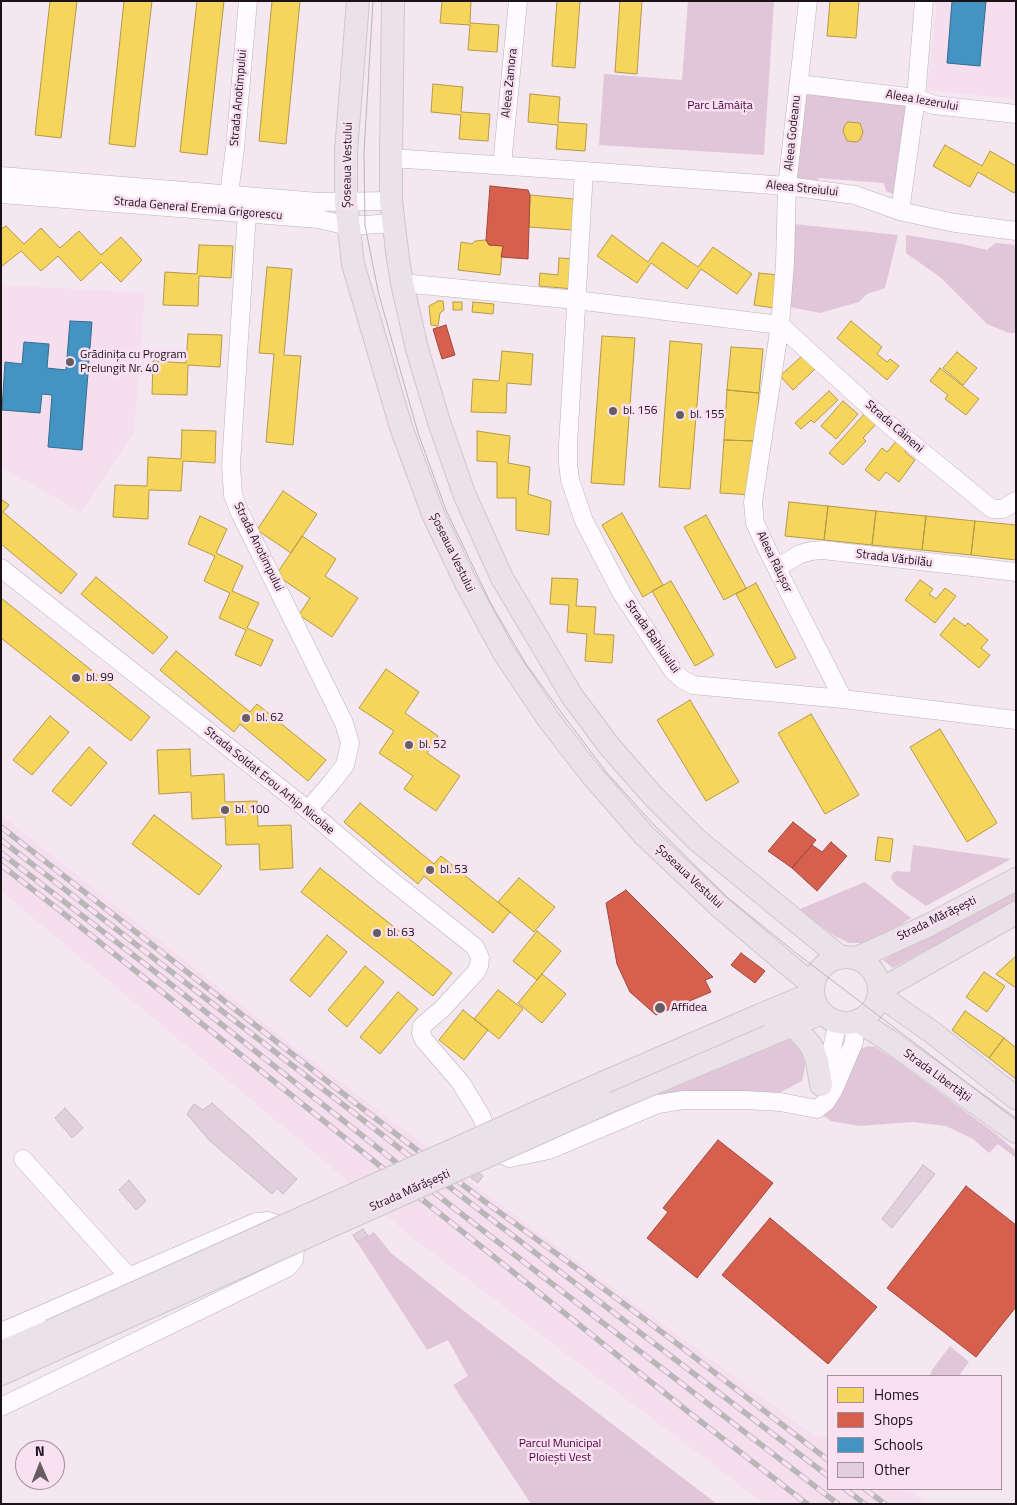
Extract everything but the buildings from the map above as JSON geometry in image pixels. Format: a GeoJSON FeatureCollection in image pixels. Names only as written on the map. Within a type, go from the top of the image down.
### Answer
{"type":"FeatureCollection","features":[{"type":"Feature","properties":{"kind":"main road","name":"Șoseaua Vestului"},"geometry":{"type":"LineString","coordinates":[[358,1],[346,151],[346,202],[353,264],[401,426],[433,514],[466,583],[504,653],[549,720],[590,773],[644,835],[833,1009]]}},
{"type":"Feature","properties":{"kind":"main road"},"geometry":{"type":"LineString","coordinates":[[393,1],[392,200],[402,283],[417,349],[465,496],[502,578],[572,696],[610,747],[648,790],[697,840],[849,958],[866,963],[874,970],[878,980],[879,992],[878,1001],[872,1011],[833,1009],[815,977],[822,967],[832,960],[849,958]]}},
{"type":"Feature","properties":{"kind":"main road","name":"Strada Mărășești"},"geometry":{"type":"LineString","coordinates":[[849,958],[927,926],[1016,879]]}},
{"type":"Feature","properties":{"kind":"main road"},"geometry":{"type":"LineString","coordinates":[[879,992],[1016,914]]}},
{"type":"Feature","properties":{"kind":"main road"},"geometry":{"type":"LineString","coordinates":[[879,992],[1016,1098]]}},
{"type":"Feature","properties":{"kind":"main road","name":"Strada Mărășești"},"geometry":{"type":"LineString","coordinates":[[1,1374],[57,1338],[590,1088],[760,1015],[833,1009]]}},
{"type":"Feature","properties":{"kind":"main road","name":"Strada Mărășești"},"geometry":{"type":"LineString","coordinates":[[1,1352],[57,1338],[606,1103],[833,1009]]}},
{"type":"Feature","properties":{"kind":"main road","name":"Strada Libertății"},"geometry":{"type":"LineString","coordinates":[[833,1009],[888,1040],[1016,1132]]}},
{"type":"Feature","properties":{"kind":"main road"},"geometry":{"type":"LineString","coordinates":[[791,1026],[798,1030],[812,1047],[817,1061],[821,1085]]}},
{"type":"Feature","properties":{"kind":"street","name":"Strada Anotimpului"},"geometry":{"type":"LineString","coordinates":[[229,194],[248,1]]}},
{"type":"Feature","properties":{"kind":"street","name":"Aleea Zamora"},"geometry":{"type":"LineString","coordinates":[[502,166],[518,1]]}},
{"type":"Feature","properties":{"kind":"street","name":"Aleea Godeanu"},"geometry":{"type":"LineString","coordinates":[[780,325],[787,186],[808,1]]}},
{"type":"Feature","properties":{"kind":"street"},"geometry":{"type":"LineString","coordinates":[[900,211],[916,98],[924,1]]}},
{"type":"Feature","properties":{"kind":"street","name":"Aleea Iezerului"},"geometry":{"type":"LineString","coordinates":[[799,84],[916,98],[934,105],[1016,114]]}},
{"type":"Feature","properties":{"kind":"street","name":"Aleea Streiului"},"geometry":{"type":"LineString","coordinates":[[391,158],[787,186],[854,195],[900,211],[954,223],[1016,231]]}},
{"type":"Feature","properties":{"kind":"street"},"geometry":{"type":"LineString","coordinates":[[576,300],[584,171]]}},
{"type":"Feature","properties":{"kind":"street","name":"Strada General Eremia Grigorescu"},"geometry":{"type":"LineString","coordinates":[[1,176],[229,194],[248,204],[348,226],[394,223]]}},
{"type":"Feature","properties":{"kind":"street","name":"Strada General Eremia Grigorescu"},"geometry":{"type":"LineString","coordinates":[[1,194],[248,204],[392,200]]}},
{"type":"Feature","properties":{"kind":"street","name":"Strada Anotimpului"},"geometry":{"type":"LineString","coordinates":[[248,204],[231,465],[233,495],[239,511],[344,723],[350,743],[345,765],[308,810]]}},
{"type":"Feature","properties":{"kind":"street"},"geometry":{"type":"LineString","coordinates":[[402,283],[576,300],[780,325]]}},
{"type":"Feature","properties":{"kind":"street","name":"Strada Bahluiului"},"geometry":{"type":"LineString","coordinates":[[576,300],[568,446],[570,480],[584,521],[621,592],[673,671],[693,685],[843,699],[1016,720]]}},
{"type":"Feature","properties":{"kind":"street","name":"Strada Câineni"},"geometry":{"type":"LineString","coordinates":[[780,325],[887,423],[992,509],[1003,509],[1016,501]]}},
{"type":"Feature","properties":{"kind":"street","name":"Aleea Râușor"},"geometry":{"type":"LineString","coordinates":[[780,325],[754,502],[755,523],[843,699]]}},
{"type":"Feature","properties":{"kind":"street","name":"Strada Vărbilău"},"geometry":{"type":"LineString","coordinates":[[777,568],[800,554],[823,550],[1016,572]]}},
{"type":"Feature","properties":{"kind":"street","name":"Strada Soldat Erou Arhip Nicolae"},"geometry":{"type":"LineString","coordinates":[[1,568],[308,810],[383,874],[468,941],[477,951],[480,958],[476,972],[442,1009],[422,1026],[421,1033],[424,1040],[461,1083],[481,1116],[493,1146],[502,1155],[510,1158],[549,1150],[658,1104],[684,1100],[780,1102],[817,1109]]}},
{"type":"Feature","properties":{"kind":"street"},"geometry":{"type":"LineString","coordinates":[[833,1009],[854,1042],[834,1089],[826,1102],[817,1109],[815,1096],[827,1070],[833,1009]]}},
{"type":"Feature","properties":{"kind":"street"},"geometry":{"type":"LineString","coordinates":[[23,1158],[128,1276]]}},
{"type":"Feature","properties":{"kind":"street"},"geometry":{"type":"LineString","coordinates":[[1,1332],[256,1222],[268,1221],[277,1224],[288,1235],[295,1249],[294,1260],[286,1268],[1,1407]]}},
{"type":"Feature","properties":{"kind":"shaded area"},"geometry":{"type":"Polygon","coordinates":[[[937,1],[1016,1],[1016,99],[927,90],[937,1]]]}},
{"type":"Feature","properties":{"kind":"shaded area","name":"Grădinița cu Program Prelungit Nr. 40"},"geometry":{"type":"Polygon","coordinates":[[[1,285],[145,293],[134,432],[81,512],[1,467],[1,285]]]}},
{"type":"Feature","properties":{"kind":"shaded area"},"geometry":{"type":"Polygon","coordinates":[[[1,815],[307,1057],[422,1143],[486,1194],[813,1435],[827,1437],[827,1490],[908,1490],[927,1504],[765,1504],[409,1235],[317,1155],[1,891],[1,815]]]}},
{"type":"Feature","properties":{"kind":"green space","name":"Parc Lămâița"},"geometry":{"type":"Polygon","coordinates":[[[688,1],[774,1],[764,155],[599,145],[604,74],[682,80],[688,1]]]}},
{"type":"Feature","properties":{"kind":"green space"},"geometry":{"type":"Polygon","coordinates":[[[805,91],[910,102],[897,196],[886,191],[884,183],[818,178],[818,186],[795,182],[805,91]]]}},
{"type":"Feature","properties":{"kind":"green space"},"geometry":{"type":"Polygon","coordinates":[[[794,224],[898,235],[885,288],[867,294],[859,302],[820,313],[790,307],[794,224]]]}},
{"type":"Feature","properties":{"kind":"green space"},"geometry":{"type":"Polygon","coordinates":[[[906,235],[987,250],[996,243],[1016,245],[1016,333],[1009,333],[987,324],[940,277],[906,253],[906,235]]]}},
{"type":"Feature","properties":{"kind":"green space"},"geometry":{"type":"Polygon","coordinates":[[[913,845],[1011,859],[926,906],[895,884],[891,878],[892,874],[896,871],[910,872],[913,845]]]}},
{"type":"Feature","properties":{"kind":"green space"},"geometry":{"type":"Polygon","coordinates":[[[865,882],[911,918],[884,935],[865,943],[849,943],[835,936],[800,909],[865,882]]]}},
{"type":"Feature","properties":{"kind":"green space"},"geometry":{"type":"Polygon","coordinates":[[[1016,890],[1016,902],[893,968],[883,960],[1016,890]]]}},
{"type":"Feature","properties":{"kind":"green space"},"geometry":{"type":"Polygon","coordinates":[[[783,1027],[808,1052],[802,1081],[781,1092],[765,1097],[706,1094],[561,1136],[555,1118],[783,1027]]]}},
{"type":"Feature","properties":{"kind":"green space"},"geometry":{"type":"Polygon","coordinates":[[[868,1046],[875,1047],[894,1059],[996,1134],[1016,1151],[1016,1158],[998,1144],[989,1153],[973,1139],[946,1126],[912,1122],[860,1126],[831,1121],[824,1116],[850,1064],[861,1049],[868,1046]]]}},
{"type":"Feature","properties":{"kind":"green space","name":"Parcul Municipal Ploiești Vest"},"geometry":{"type":"Polygon","coordinates":[[[374,1232],[391,1253],[464,1311],[717,1504],[531,1504],[453,1385],[468,1376],[448,1340],[427,1350],[357,1242],[374,1232]]]}},
{"type":"Feature","properties":{"kind":"green space"},"geometry":{"type":"Polygon","coordinates":[[[950,1346],[969,1362],[960,1374],[962,1375],[930,1375],[950,1346]]]}},
{"type":"Feature","properties":{"kind":"tram line"},"geometry":{"type":"LineString","coordinates":[[373,1],[364,152],[365,225],[372,261],[379,295],[418,433],[446,510],[491,604],[526,664],[607,773],[654,825],[728,898],[796,953],[1016,1120]]}},
{"type":"Feature","properties":{"kind":"railway"},"geometry":{"type":"LineString","coordinates":[[1,827],[354,1102],[671,1339],[827,1459]]}},
{"type":"Feature","properties":{"kind":"railway"},"geometry":{"type":"LineString","coordinates":[[1,840],[491,1219],[827,1475]]}},
{"type":"Feature","properties":{"kind":"railway"},"geometry":{"type":"LineString","coordinates":[[1,853],[154,971],[450,1205],[838,1504]]}},
{"type":"Feature","properties":{"kind":"railway"},"geometry":{"type":"LineString","coordinates":[[1,865],[691,1414],[807,1504]]}},
{"type":"Feature","properties":{"kind":"railway"},"geometry":{"type":"LineString","coordinates":[[846,1490],[865,1504]]}},
{"type":"Feature","properties":{"kind":"railway"},"geometry":{"type":"LineString","coordinates":[[866,1490],[885,1504]]}},
{"type":"Feature","properties":{"kind":"place","name":"Grădinița cu Program Prelungit Nr. 40"},"geometry":{"type":"Point","coordinates":[70,362]}},
{"type":"Feature","properties":{"kind":"place","name":"bl. 156"},"geometry":{"type":"Point","coordinates":[613,411]}},
{"type":"Feature","properties":{"kind":"place","name":"bl. 155"},"geometry":{"type":"Point","coordinates":[680,415]}},
{"type":"Feature","properties":{"kind":"place","name":"bl. 99"},"geometry":{"type":"Point","coordinates":[76,678]}},
{"type":"Feature","properties":{"kind":"place","name":"bl. 62"},"geometry":{"type":"Point","coordinates":[246,718]}},
{"type":"Feature","properties":{"kind":"place","name":"bl. 52"},"geometry":{"type":"Point","coordinates":[409,745]}},
{"type":"Feature","properties":{"kind":"place","name":"bl. 100"},"geometry":{"type":"Point","coordinates":[225,810]}},
{"type":"Feature","properties":{"kind":"place","name":"bl. 53"},"geometry":{"type":"Point","coordinates":[430,870]}},
{"type":"Feature","properties":{"kind":"place","name":"bl. 63"},"geometry":{"type":"Point","coordinates":[377,933]}},
{"type":"Feature","properties":{"kind":"place","name":"Affidea"},"geometry":{"type":"Point","coordinates":[660,1008]}}]}
